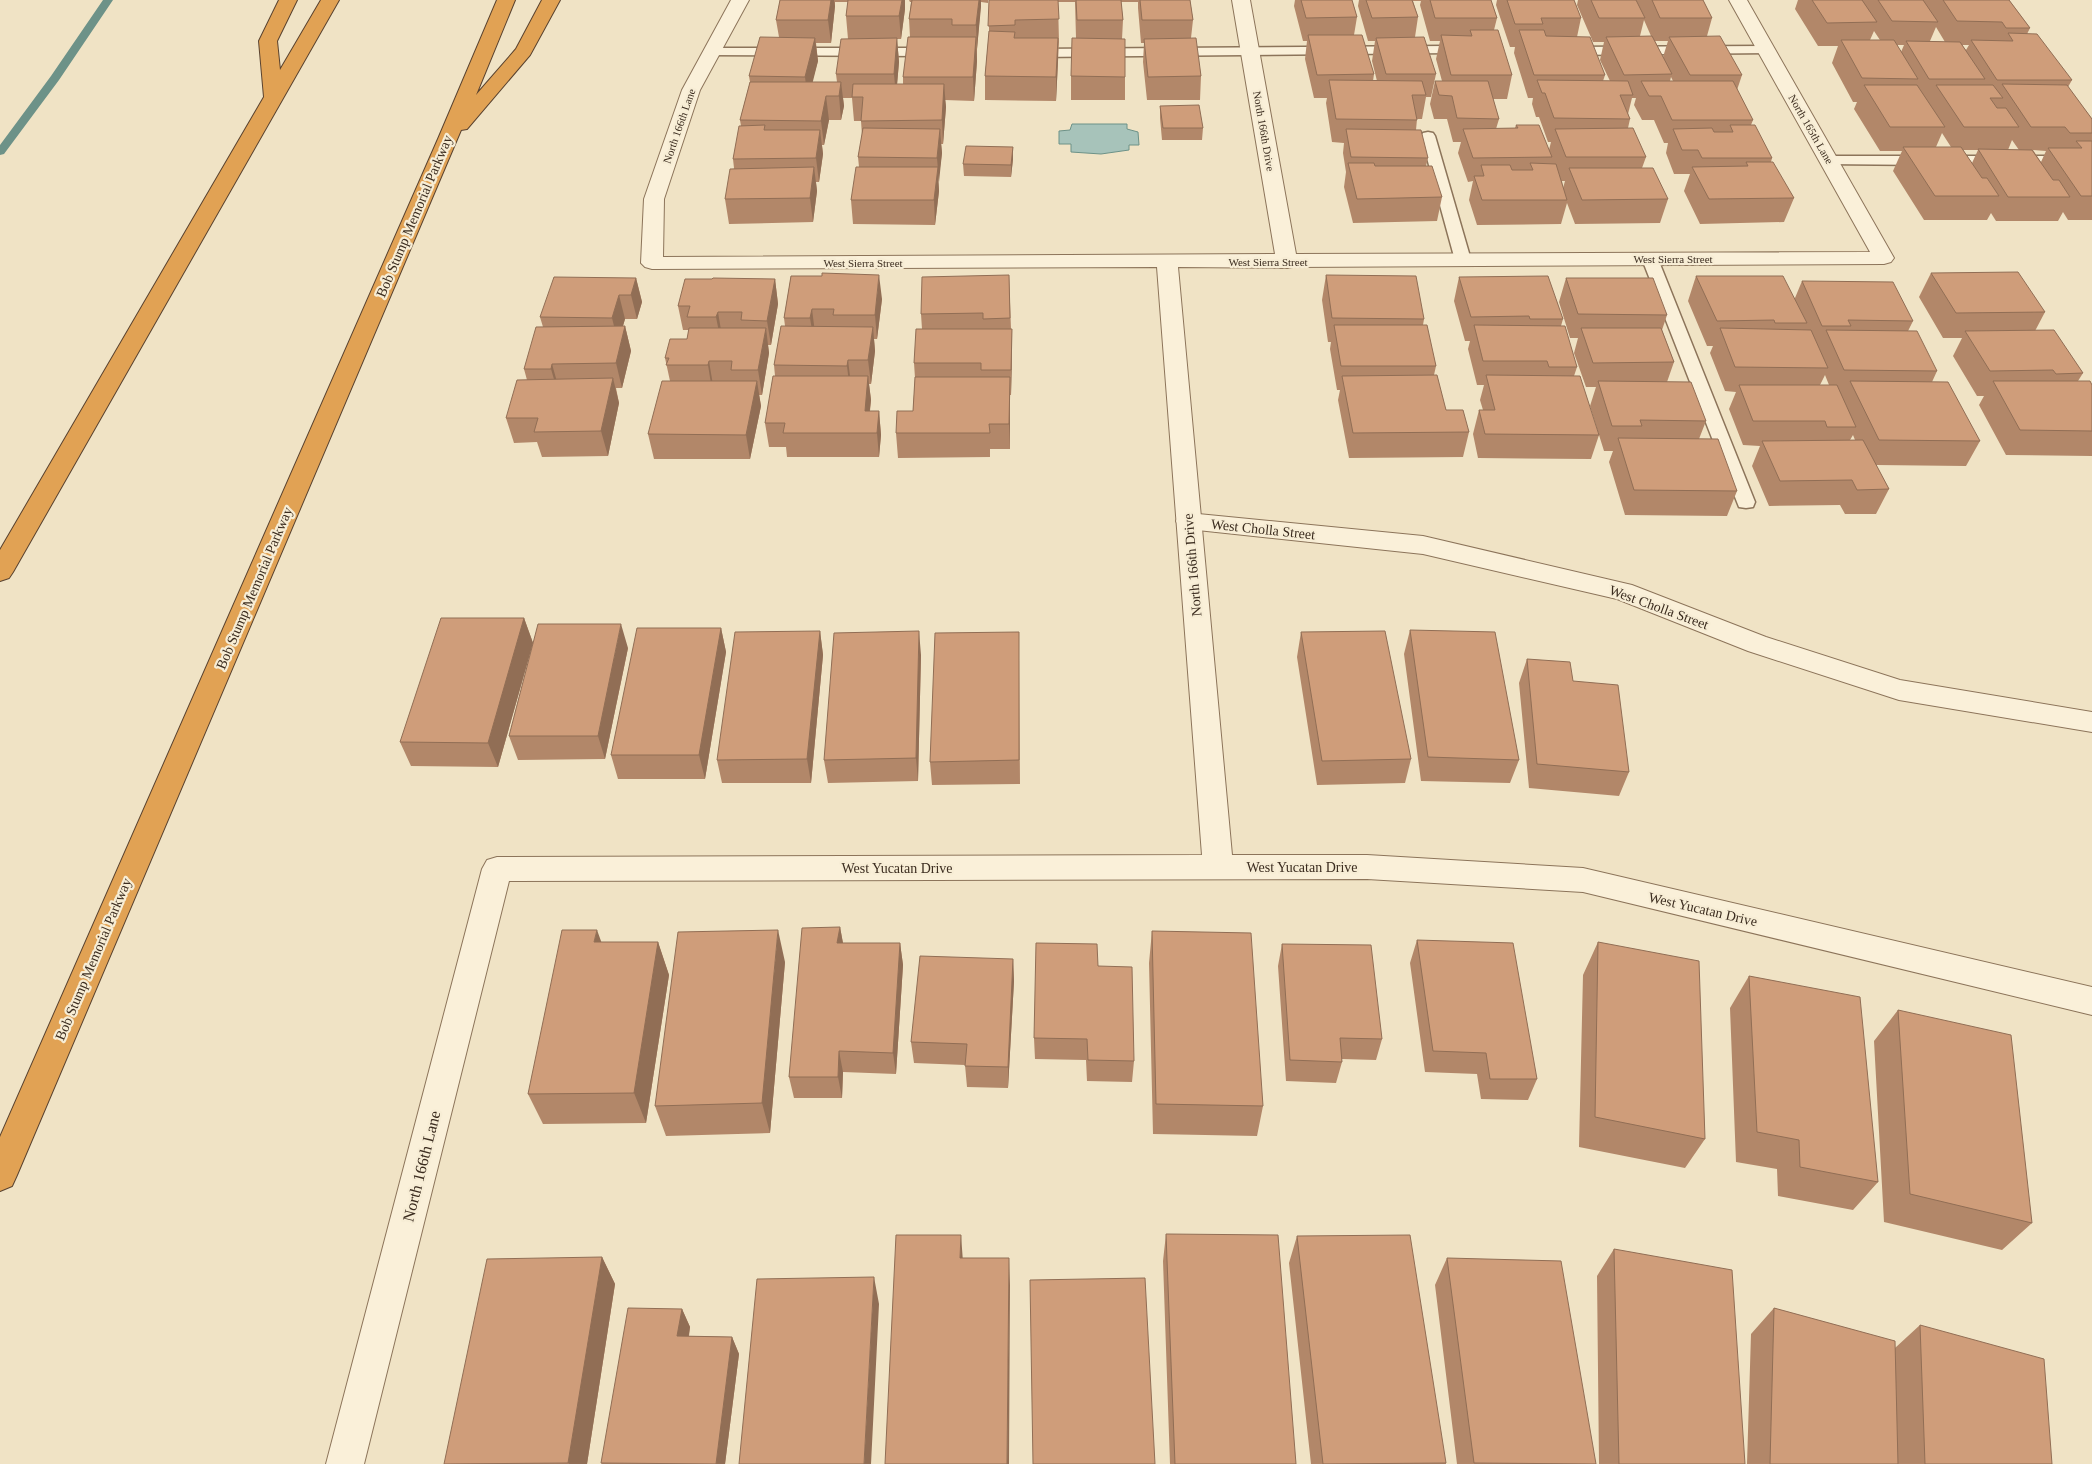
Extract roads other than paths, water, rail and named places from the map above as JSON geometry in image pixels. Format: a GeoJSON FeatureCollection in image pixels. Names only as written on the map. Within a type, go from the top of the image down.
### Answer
{"type":"FeatureCollection","features":[{"type":"Feature","properties":{"kind":"highway"},"geometry":{"type":"LineString","coordinates":[[274,99],[268,41],[288,0]]}},
{"type":"Feature","properties":{"kind":"highway"},"geometry":{"type":"LineString","coordinates":[[0,572],[330,0]]}},
{"type":"Feature","properties":{"kind":"highway","name":"Bob Stump Memorial Parkway"},"geometry":{"type":"LineString","coordinates":[[0,1175],[448,139],[506,0]]}},
{"type":"Feature","properties":{"kind":"highway"},"geometry":{"type":"LineString","coordinates":[[448,139],[524,51],[551,0]]}},
{"type":"Feature","properties":{"kind":"street","name":"North 166th Lane"},"geometry":{"type":"LineString","coordinates":[[652,263],[654,199],[691,90],[740,0]]}},
{"type":"Feature","properties":{"kind":"street","name":"North 166th Drive"},"geometry":{"type":"LineString","coordinates":[[1241,0],[1287,262]]}},
{"type":"Feature","properties":{"kind":"street","name":"North 165th Lane"},"geometry":{"type":"LineString","coordinates":[[1738,0],[1884,258]]}},
{"type":"Feature","properties":{"kind":"street","name":"West Sierra Street"},"geometry":{"type":"LineString","coordinates":[[652,263],[1287,262],[1884,258]]}},
{"type":"Feature","properties":{"kind":"street","name":"North 166th Drive"},"geometry":{"type":"LineString","coordinates":[[1167,262],[1218,867]]}},
{"type":"Feature","properties":{"kind":"street","name":"West Cholla Street"},"geometry":{"type":"LineString","coordinates":[[1188,521],[1423,545],[1623,591],[1757,644],[1899,690],[2092,722]]}},
{"type":"Feature","properties":{"kind":"street","name":"West Yucatan Drive"},"geometry":{"type":"LineString","coordinates":[[497,869],[1367,867],[1583,880],[2092,1001]]}},
{"type":"Feature","properties":{"kind":"street","name":"North 166th Lane"},"geometry":{"type":"LineString","coordinates":[[345,1464],[497,869]]}},
{"type":"Feature","properties":{"kind":"lane"},"geometry":{"type":"LineString","coordinates":[[1036,52],[1446,50]]}},
{"type":"Feature","properties":{"kind":"lane"},"geometry":{"type":"LineString","coordinates":[[1567,51],[1765,50]]}},
{"type":"Feature","properties":{"kind":"lane"},"geometry":{"type":"LineString","coordinates":[[712,52],[928,52]]}},
{"type":"Feature","properties":{"kind":"lane"},"geometry":{"type":"LineString","coordinates":[[1428,136],[1463,260]]}},
{"type":"Feature","properties":{"kind":"lane"},"geometry":{"type":"LineString","coordinates":[[1829,161],[2048,161]]}},
{"type":"Feature","properties":{"kind":"lane"},"geometry":{"type":"LineString","coordinates":[[1650,259],[1746,502]]}},
{"type":"Feature","properties":{"kind":"water"},"geometry":{"type":"Polygon","coordinates":[[[1072,124],[1127,124],[1127,129],[1138,132],[1139,145],[1129,145],[1129,150],[1101,154],[1071,152],[1071,144],[1059,144],[1059,131],[1070,130],[1072,124]]]}},
{"type":"Feature","properties":{"kind":"waterway"},"geometry":{"type":"LineString","coordinates":[[0,152],[55,78],[108,0]]}}]}
